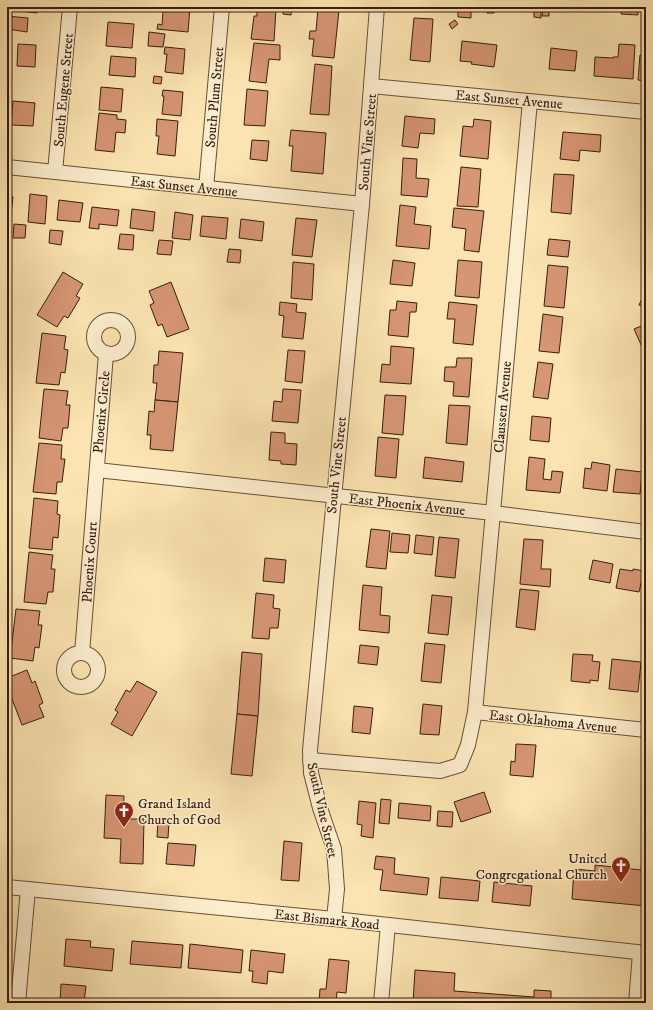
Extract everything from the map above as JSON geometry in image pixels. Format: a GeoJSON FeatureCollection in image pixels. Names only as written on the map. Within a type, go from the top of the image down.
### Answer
{"type":"FeatureCollection","features":[{"type":"Feature","properties":{"kind":"street","name":"South Eugene Street"},"geometry":{"type":"LineString","coordinates":[[55,172],[70,7]]}},
{"type":"Feature","properties":{"kind":"street","name":"South Plum Street"},"geometry":{"type":"LineString","coordinates":[[206,188],[222,7]]}},
{"type":"Feature","properties":{"kind":"street","name":"South Vine Street"},"geometry":{"type":"LineString","coordinates":[[334,919],[337,889],[334,849],[320,808],[311,773],[310,750],[362,204],[378,7]]}},
{"type":"Feature","properties":{"kind":"street","name":"East Sunset Avenue"},"geometry":{"type":"LineString","coordinates":[[371,86],[646,112]]}},
{"type":"Feature","properties":{"kind":"street","name":"Claussen Avenue"},"geometry":{"type":"LineString","coordinates":[[475,712],[530,101]]}},
{"type":"Feature","properties":{"kind":"street","name":"East Sunset Avenue"},"geometry":{"type":"LineString","coordinates":[[7,167],[362,204]]}},
{"type":"Feature","properties":{"kind":"street","name":"Phoenix Circle"},"geometry":{"type":"LineString","coordinates":[[97,470],[106,354]]}},
{"type":"Feature","properties":{"kind":"street","name":"East Phoenix Avenue"},"geometry":{"type":"LineString","coordinates":[[97,470],[493,513],[646,532]]}},
{"type":"Feature","properties":{"kind":"street","name":"Phoenix Court"},"geometry":{"type":"LineString","coordinates":[[82,653],[97,470]]}},
{"type":"Feature","properties":{"kind":"street","name":"East Oklahoma Avenue"},"geometry":{"type":"LineString","coordinates":[[310,760],[440,771],[460,765],[468,745],[475,712],[646,730]]}},
{"type":"Feature","properties":{"kind":"street","name":"East Bismark Road"},"geometry":{"type":"LineString","coordinates":[[7,887],[334,919],[643,953]]}},
{"type":"Feature","properties":{"kind":"street"},"geometry":{"type":"LineString","coordinates":[[18,1003],[28,889]]}},
{"type":"Feature","properties":{"kind":"street"},"geometry":{"type":"LineString","coordinates":[[380,1003],[388,925]]}},
{"type":"Feature","properties":{"kind":"street"},"geometry":{"type":"LineString","coordinates":[[636,1003],[643,953]]}},
{"type":"Feature","properties":{"kind":"building"},"geometry":{"type":"Polygon","coordinates":[[[20,7],[38,7],[37,13],[19,11],[20,7]]]}},
{"type":"Feature","properties":{"kind":"building"},"geometry":{"type":"Polygon","coordinates":[[[107,7],[126,7],[126,10],[107,9],[107,7]]]}},
{"type":"Feature","properties":{"kind":"building"},"geometry":{"type":"Polygon","coordinates":[[[160,7],[190,7],[188,32],[157,29],[158,24],[162,25],[163,11],[160,11],[160,7]]]}},
{"type":"Feature","properties":{"kind":"building"},"geometry":{"type":"Polygon","coordinates":[[[257,7],[276,9],[274,41],[251,39],[254,16],[257,16],[257,7]]]}},
{"type":"Feature","properties":{"kind":"building"},"geometry":{"type":"Polygon","coordinates":[[[283,7],[292,7],[291,15],[283,14],[283,7]]]}},
{"type":"Feature","properties":{"kind":"building"},"geometry":{"type":"Polygon","coordinates":[[[428,7],[428,10],[415,8],[428,7]]]}},
{"type":"Feature","properties":{"kind":"building"},"geometry":{"type":"Polygon","coordinates":[[[488,7],[495,7],[494,13],[487,13],[488,7]]]}},
{"type":"Feature","properties":{"kind":"building"},"geometry":{"type":"Polygon","coordinates":[[[622,7],[638,7],[638,15],[621,14],[622,7]]]}},
{"type":"Feature","properties":{"kind":"building"},"geometry":{"type":"Polygon","coordinates":[[[318,8],[339,10],[334,58],[312,56],[314,39],[309,39],[310,31],[316,31],[318,8]]]}},
{"type":"Feature","properties":{"kind":"building"},"geometry":{"type":"Polygon","coordinates":[[[534,8],[541,8],[541,18],[534,17],[534,8]]]}},
{"type":"Feature","properties":{"kind":"building"},"geometry":{"type":"Polygon","coordinates":[[[458,9],[471,10],[471,18],[458,17],[458,9]]]}},
{"type":"Feature","properties":{"kind":"building"},"geometry":{"type":"Polygon","coordinates":[[[543,9],[549,10],[549,16],[542,16],[543,9]]]}},
{"type":"Feature","properties":{"kind":"building"},"geometry":{"type":"Polygon","coordinates":[[[7,16],[28,18],[27,32],[7,29],[7,16]]]}},
{"type":"Feature","properties":{"kind":"building"},"geometry":{"type":"Polygon","coordinates":[[[414,18],[433,19],[430,62],[410,60],[414,18]]]}},
{"type":"Feature","properties":{"kind":"building"},"geometry":{"type":"Polygon","coordinates":[[[455,20],[458,24],[452,29],[449,24],[455,20]]]}},
{"type":"Feature","properties":{"kind":"building"},"geometry":{"type":"Polygon","coordinates":[[[108,22],[134,24],[132,48],[106,46],[108,22]]]}},
{"type":"Feature","properties":{"kind":"building"},"geometry":{"type":"Polygon","coordinates":[[[149,32],[165,34],[163,47],[148,46],[149,32]]]}},
{"type":"Feature","properties":{"kind":"building"},"geometry":{"type":"Polygon","coordinates":[[[462,41],[497,45],[494,67],[460,61],[462,41]]]}},
{"type":"Feature","properties":{"kind":"building"},"geometry":{"type":"Polygon","coordinates":[[[254,43],[280,45],[280,60],[269,59],[266,83],[249,81],[254,43]]]}},
{"type":"Feature","properties":{"kind":"building"},"geometry":{"type":"Polygon","coordinates":[[[18,44],[36,45],[35,67],[17,66],[18,44]]]}},
{"type":"Feature","properties":{"kind":"building"},"geometry":{"type":"Polygon","coordinates":[[[619,44],[635,45],[633,79],[594,76],[595,57],[618,57],[619,44]]]}},
{"type":"Feature","properties":{"kind":"building"},"geometry":{"type":"Polygon","coordinates":[[[165,47],[185,49],[183,74],[165,72],[167,54],[164,54],[165,47]]]}},
{"type":"Feature","properties":{"kind":"building"},"geometry":{"type":"Polygon","coordinates":[[[551,48],[577,51],[575,71],[549,69],[551,48]]]}},
{"type":"Feature","properties":{"kind":"building"},"geometry":{"type":"Polygon","coordinates":[[[640,55],[646,56],[646,81],[638,80],[640,55]]]}},
{"type":"Feature","properties":{"kind":"building"},"geometry":{"type":"Polygon","coordinates":[[[111,56],[136,58],[135,77],[109,75],[111,56]]]}},
{"type":"Feature","properties":{"kind":"building"},"geometry":{"type":"Polygon","coordinates":[[[315,64],[332,66],[329,115],[310,114],[315,64]]]}},
{"type":"Feature","properties":{"kind":"building"},"geometry":{"type":"Polygon","coordinates":[[[154,76],[162,77],[161,84],[153,83],[154,76]]]}},
{"type":"Feature","properties":{"kind":"building"},"geometry":{"type":"Polygon","coordinates":[[[101,87],[123,89],[121,112],[99,110],[101,87]]]}},
{"type":"Feature","properties":{"kind":"building"},"geometry":{"type":"Polygon","coordinates":[[[247,89],[268,91],[265,126],[244,125],[247,89]]]}},
{"type":"Feature","properties":{"kind":"building"},"geometry":{"type":"Polygon","coordinates":[[[163,90],[183,92],[181,116],[162,114],[164,96],[162,96],[163,90]]]}},
{"type":"Feature","properties":{"kind":"building"},"geometry":{"type":"Polygon","coordinates":[[[13,101],[35,103],[33,126],[11,125],[13,101]]]}},
{"type":"Feature","properties":{"kind":"building"},"geometry":{"type":"Polygon","coordinates":[[[99,113],[117,115],[117,119],[126,120],[125,133],[116,132],[114,152],[95,150],[99,113]]]}},
{"type":"Feature","properties":{"kind":"building"},"geometry":{"type":"Polygon","coordinates":[[[405,116],[435,119],[434,134],[420,133],[418,148],[402,146],[405,116]]]}},
{"type":"Feature","properties":{"kind":"building"},"geometry":{"type":"Polygon","coordinates":[[[157,119],[178,121],[175,156],[157,154],[159,136],[156,136],[157,119]]]}},
{"type":"Feature","properties":{"kind":"building"},"geometry":{"type":"Polygon","coordinates":[[[474,119],[491,121],[488,159],[460,156],[463,126],[473,127],[474,119]]]}},
{"type":"Feature","properties":{"kind":"building"},"geometry":{"type":"Polygon","coordinates":[[[291,130],[326,133],[323,174],[291,171],[293,146],[289,146],[291,130]]]}},
{"type":"Feature","properties":{"kind":"building"},"geometry":{"type":"Polygon","coordinates":[[[563,132],[601,135],[600,152],[580,150],[579,161],[560,159],[563,132]]]}},
{"type":"Feature","properties":{"kind":"building"},"geometry":{"type":"Polygon","coordinates":[[[252,140],[269,141],[267,161],[250,159],[252,140]]]}},
{"type":"Feature","properties":{"kind":"building"},"geometry":{"type":"Polygon","coordinates":[[[403,158],[417,159],[416,178],[429,179],[427,197],[401,195],[403,158]]]}},
{"type":"Feature","properties":{"kind":"building"},"geometry":{"type":"Polygon","coordinates":[[[461,167],[481,169],[478,207],[457,206],[461,167]]]}},
{"type":"Feature","properties":{"kind":"building"},"geometry":{"type":"Polygon","coordinates":[[[554,174],[574,175],[571,214],[551,212],[554,174]]]}},
{"type":"Feature","properties":{"kind":"building"},"geometry":{"type":"Polygon","coordinates":[[[30,194],[47,196],[45,224],[28,222],[30,194]]]}},
{"type":"Feature","properties":{"kind":"building"},"geometry":{"type":"Polygon","coordinates":[[[7,196],[13,197],[11,214],[7,214],[7,196]]]}},
{"type":"Feature","properties":{"kind":"building"},"geometry":{"type":"Polygon","coordinates":[[[59,200],[83,203],[80,222],[57,220],[59,200]]]}},
{"type":"Feature","properties":{"kind":"building"},"geometry":{"type":"Polygon","coordinates":[[[400,205],[416,207],[414,224],[431,226],[429,249],[396,246],[400,205]]]}},
{"type":"Feature","properties":{"kind":"building"},"geometry":{"type":"Polygon","coordinates":[[[92,207],[119,210],[117,226],[99,224],[99,229],[89,228],[92,207]]]}},
{"type":"Feature","properties":{"kind":"building"},"geometry":{"type":"Polygon","coordinates":[[[454,208],[484,211],[479,252],[464,250],[466,229],[452,227],[454,208]]]}},
{"type":"Feature","properties":{"kind":"building"},"geometry":{"type":"Polygon","coordinates":[[[132,209],[155,212],[153,231],[130,228],[132,209]]]}},
{"type":"Feature","properties":{"kind":"building"},"geometry":{"type":"Polygon","coordinates":[[[175,212],[193,215],[190,240],[172,238],[175,212]]]}},
{"type":"Feature","properties":{"kind":"building"},"geometry":{"type":"Polygon","coordinates":[[[202,216],[228,218],[226,239],[200,236],[202,216]]]}},
{"type":"Feature","properties":{"kind":"building"},"geometry":{"type":"Polygon","coordinates":[[[296,218],[317,220],[312,257],[292,255],[296,218]]]}},
{"type":"Feature","properties":{"kind":"building"},"geometry":{"type":"Polygon","coordinates":[[[241,219],[264,222],[262,241],[239,238],[241,219]]]}},
{"type":"Feature","properties":{"kind":"building"},"geometry":{"type":"Polygon","coordinates":[[[14,224],[26,225],[25,238],[13,238],[14,224]]]}},
{"type":"Feature","properties":{"kind":"building"},"geometry":{"type":"Polygon","coordinates":[[[50,230],[63,231],[61,245],[49,243],[50,230]]]}},
{"type":"Feature","properties":{"kind":"building"},"geometry":{"type":"Polygon","coordinates":[[[120,234],[134,235],[133,250],[118,249],[120,234]]]}},
{"type":"Feature","properties":{"kind":"building"},"geometry":{"type":"Polygon","coordinates":[[[549,239],[570,241],[568,257],[547,255],[549,239]]]}},
{"type":"Feature","properties":{"kind":"building"},"geometry":{"type":"Polygon","coordinates":[[[159,240],[173,241],[171,255],[157,254],[159,240]]]}},
{"type":"Feature","properties":{"kind":"building"},"geometry":{"type":"Polygon","coordinates":[[[229,249],[241,250],[240,263],[227,262],[229,249]]]}},
{"type":"Feature","properties":{"kind":"building"},"geometry":{"type":"Polygon","coordinates":[[[393,260],[415,263],[412,286],[390,284],[393,260]]]}},
{"type":"Feature","properties":{"kind":"building"},"geometry":{"type":"Polygon","coordinates":[[[458,260],[482,262],[479,298],[455,296],[458,260]]]}},
{"type":"Feature","properties":{"kind":"building"},"geometry":{"type":"Polygon","coordinates":[[[293,262],[314,264],[312,300],[291,298],[293,262]]]}},
{"type":"Feature","properties":{"kind":"building"},"geometry":{"type":"Polygon","coordinates":[[[548,265],[568,267],[564,308],[544,306],[548,265]]]}},
{"type":"Feature","properties":{"kind":"building"},"geometry":{"type":"Polygon","coordinates":[[[63,272],[83,284],[76,296],[80,298],[68,318],[64,316],[57,327],[37,315],[63,272]]]}},
{"type":"Feature","properties":{"kind":"building"},"geometry":{"type":"Polygon","coordinates":[[[171,282],[189,329],[167,337],[162,324],[158,326],[150,305],[154,303],[149,291],[171,282]]]}},
{"type":"Feature","properties":{"kind":"building"},"geometry":{"type":"Polygon","coordinates":[[[646,290],[646,308],[639,305],[646,290]]]}},
{"type":"Feature","properties":{"kind":"building"},"geometry":{"type":"Polygon","coordinates":[[[397,301],[417,303],[416,312],[410,312],[408,337],[388,335],[390,310],[396,310],[397,301]]]}},
{"type":"Feature","properties":{"kind":"building"},"geometry":{"type":"Polygon","coordinates":[[[280,302],[297,304],[296,312],[306,313],[303,339],[282,337],[284,316],[279,315],[280,302]]]}},
{"type":"Feature","properties":{"kind":"building"},"geometry":{"type":"Polygon","coordinates":[[[449,302],[477,305],[473,345],[453,343],[455,319],[447,319],[449,302]]]}},
{"type":"Feature","properties":{"kind":"building"},"geometry":{"type":"Polygon","coordinates":[[[543,314],[563,317],[559,353],[539,351],[543,314]]]}},
{"type":"Feature","properties":{"kind":"building"},"geometry":{"type":"Polygon","coordinates":[[[646,324],[646,356],[634,329],[646,324]]]}},
{"type":"Feature","properties":{"kind":"building"},"geometry":{"type":"Polygon","coordinates":[[[42,333],[66,336],[64,349],[68,350],[65,373],[61,372],[59,385],[36,383],[42,333]]]}},
{"type":"Feature","properties":{"kind":"building"},"geometry":{"type":"Polygon","coordinates":[[[391,346],[414,348],[411,384],[380,382],[382,364],[390,365],[391,346]]]}},
{"type":"Feature","properties":{"kind":"building"},"geometry":{"type":"Polygon","coordinates":[[[288,350],[305,351],[302,383],[285,381],[288,350]]]}},
{"type":"Feature","properties":{"kind":"building"},"geometry":{"type":"Polygon","coordinates":[[[159,351],[183,353],[178,402],[155,400],[157,383],[153,383],[154,365],[158,365],[159,351]]]}},
{"type":"Feature","properties":{"kind":"building"},"geometry":{"type":"Polygon","coordinates":[[[457,358],[472,358],[469,397],[453,396],[454,382],[444,381],[445,367],[456,367],[457,358]]]}},
{"type":"Feature","properties":{"kind":"building"},"geometry":{"type":"Polygon","coordinates":[[[538,362],[553,364],[548,399],[533,397],[538,362]]]}},
{"type":"Feature","properties":{"kind":"building"},"geometry":{"type":"Polygon","coordinates":[[[44,389],[68,391],[66,405],[70,405],[68,428],[63,428],[61,441],[39,438],[44,389]]]}},
{"type":"Feature","properties":{"kind":"building"},"geometry":{"type":"Polygon","coordinates":[[[283,389],[301,390],[298,423],[272,421],[274,401],[282,402],[283,389]]]}},
{"type":"Feature","properties":{"kind":"building"},"geometry":{"type":"Polygon","coordinates":[[[385,395],[406,396],[403,435],[382,433],[385,395]]]}},
{"type":"Feature","properties":{"kind":"building"},"geometry":{"type":"Polygon","coordinates":[[[155,400],[178,402],[173,451],[150,449],[151,435],[147,435],[149,411],[154,412],[155,400]]]}},
{"type":"Feature","properties":{"kind":"building"},"geometry":{"type":"Polygon","coordinates":[[[449,405],[470,406],[467,445],[446,443],[449,405]]]}},
{"type":"Feature","properties":{"kind":"building"},"geometry":{"type":"Polygon","coordinates":[[[532,416],[551,418],[549,442],[530,440],[532,416]]]}},
{"type":"Feature","properties":{"kind":"building"},"geometry":{"type":"Polygon","coordinates":[[[271,432],[285,433],[285,443],[297,444],[296,465],[281,464],[281,461],[269,460],[271,432]]]}},
{"type":"Feature","properties":{"kind":"building"},"geometry":{"type":"Polygon","coordinates":[[[378,437],[399,439],[396,478],[375,476],[378,437]]]}},
{"type":"Feature","properties":{"kind":"building"},"geometry":{"type":"Polygon","coordinates":[[[39,443],[62,445],[61,459],[65,459],[62,482],[57,482],[56,494],[33,492],[39,443]]]}},
{"type":"Feature","properties":{"kind":"building"},"geometry":{"type":"Polygon","coordinates":[[[425,457],[464,462],[462,482],[423,478],[425,457]]]}},
{"type":"Feature","properties":{"kind":"building"},"geometry":{"type":"Polygon","coordinates":[[[529,457],[545,459],[543,479],[551,480],[552,471],[563,472],[560,493],[526,490],[529,457]]]}},
{"type":"Feature","properties":{"kind":"building"},"geometry":{"type":"Polygon","coordinates":[[[592,462],[610,465],[607,491],[583,488],[585,468],[591,469],[592,462]]]}},
{"type":"Feature","properties":{"kind":"building"},"geometry":{"type":"Polygon","coordinates":[[[616,469],[642,472],[640,494],[613,492],[616,469]]]}},
{"type":"Feature","properties":{"kind":"building"},"geometry":{"type":"Polygon","coordinates":[[[34,498],[58,501],[57,514],[60,515],[58,538],[53,537],[52,550],[29,548],[34,498]]]}},
{"type":"Feature","properties":{"kind":"building"},"geometry":{"type":"Polygon","coordinates":[[[371,529],[390,531],[386,569],[366,567],[371,529]]]}},
{"type":"Feature","properties":{"kind":"building"},"geometry":{"type":"Polygon","coordinates":[[[392,533],[410,535],[408,553],[390,552],[392,533]]]}},
{"type":"Feature","properties":{"kind":"building"},"geometry":{"type":"Polygon","coordinates":[[[416,535],[434,537],[432,555],[414,553],[416,535]]]}},
{"type":"Feature","properties":{"kind":"building"},"geometry":{"type":"Polygon","coordinates":[[[439,537],[459,539],[455,578],[435,576],[439,537]]]}},
{"type":"Feature","properties":{"kind":"building"},"geometry":{"type":"Polygon","coordinates":[[[524,539],[543,540],[541,569],[551,569],[550,587],[520,584],[524,539]]]}},
{"type":"Feature","properties":{"kind":"building"},"geometry":{"type":"Polygon","coordinates":[[[29,552],[53,555],[51,569],[55,569],[53,592],[48,592],[46,604],[24,602],[29,552]]]}},
{"type":"Feature","properties":{"kind":"building"},"geometry":{"type":"Polygon","coordinates":[[[265,558],[286,560],[284,583],[263,581],[265,558]]]}},
{"type":"Feature","properties":{"kind":"building"},"geometry":{"type":"Polygon","coordinates":[[[593,560],[613,564],[610,583],[589,579],[593,560]]]}},
{"type":"Feature","properties":{"kind":"building"},"geometry":{"type":"Polygon","coordinates":[[[620,569],[644,571],[639,592],[616,588],[620,569]]]}},
{"type":"Feature","properties":{"kind":"building"},"geometry":{"type":"Polygon","coordinates":[[[363,585],[382,587],[380,615],[390,616],[389,633],[359,630],[363,585]]]}},
{"type":"Feature","properties":{"kind":"building"},"geometry":{"type":"Polygon","coordinates":[[[520,589],[539,591],[535,630],[516,627],[520,589]]]}},
{"type":"Feature","properties":{"kind":"building"},"geometry":{"type":"Polygon","coordinates":[[[256,593],[274,595],[273,608],[280,609],[278,628],[270,628],[269,639],[252,638],[256,593]]]}},
{"type":"Feature","properties":{"kind":"building"},"geometry":{"type":"Polygon","coordinates":[[[432,595],[452,597],[448,635],[428,633],[432,595]]]}},
{"type":"Feature","properties":{"kind":"building"},"geometry":{"type":"Polygon","coordinates":[[[16,609],[40,611],[38,625],[42,625],[39,648],[35,647],[33,661],[10,658],[16,609]]]}},
{"type":"Feature","properties":{"kind":"building"},"geometry":{"type":"Polygon","coordinates":[[[425,643],[445,645],[441,683],[421,681],[425,643]]]}},
{"type":"Feature","properties":{"kind":"building"},"geometry":{"type":"Polygon","coordinates":[[[360,645],[379,647],[377,665],[358,663],[360,645]]]}},
{"type":"Feature","properties":{"kind":"building"},"geometry":{"type":"Polygon","coordinates":[[[242,652],[262,654],[258,716],[237,714],[242,652]]]}},
{"type":"Feature","properties":{"kind":"building"},"geometry":{"type":"Polygon","coordinates":[[[573,654],[593,655],[592,661],[600,662],[598,681],[590,680],[590,683],[571,681],[573,654]]]}},
{"type":"Feature","properties":{"kind":"building"},"geometry":{"type":"Polygon","coordinates":[[[612,659],[641,662],[638,692],[609,689],[612,659]]]}},
{"type":"Feature","properties":{"kind":"building"},"geometry":{"type":"Polygon","coordinates":[[[27,670],[32,683],[35,681],[43,703],[39,705],[44,717],[22,725],[7,686],[7,678],[27,670]]]}},
{"type":"Feature","properties":{"kind":"building"},"geometry":{"type":"Polygon","coordinates":[[[137,681],[157,692],[132,736],[111,724],[118,712],[115,710],[126,690],[130,692],[137,681]]]}},
{"type":"Feature","properties":{"kind":"building"},"geometry":{"type":"Polygon","coordinates":[[[423,704],[442,706],[439,735],[420,734],[423,704]]]}},
{"type":"Feature","properties":{"kind":"building"},"geometry":{"type":"Polygon","coordinates":[[[354,706],[373,708],[370,734],[352,732],[354,706]]]}},
{"type":"Feature","properties":{"kind":"building"},"geometry":{"type":"Polygon","coordinates":[[[237,714],[258,716],[252,776],[231,774],[237,714]]]}},
{"type":"Feature","properties":{"kind":"building"},"geometry":{"type":"Polygon","coordinates":[[[516,744],[536,745],[533,777],[510,775],[511,761],[515,762],[516,744]]]}},
{"type":"Feature","properties":{"kind":"building"},"geometry":{"type":"Polygon","coordinates":[[[484,792],[491,812],[461,822],[454,802],[484,792]]]}},
{"type":"Feature","properties":{"kind":"building"},"geometry":{"type":"Polygon","coordinates":[[[106,795],[124,796],[123,819],[144,819],[143,864],[120,863],[121,839],[104,838],[106,795]]]}},
{"type":"Feature","properties":{"kind":"building"},"geometry":{"type":"Polygon","coordinates":[[[381,799],[391,800],[389,824],[379,823],[381,799]]]}},
{"type":"Feature","properties":{"kind":"building"},"geometry":{"type":"Polygon","coordinates":[[[359,801],[376,803],[373,838],[361,836],[362,825],[357,824],[359,801]]]}},
{"type":"Feature","properties":{"kind":"building"},"geometry":{"type":"Polygon","coordinates":[[[399,803],[431,806],[430,821],[398,818],[399,803]]]}},
{"type":"Feature","properties":{"kind":"building"},"geometry":{"type":"Polygon","coordinates":[[[438,811],[453,812],[452,827],[437,826],[438,811]]]}},
{"type":"Feature","properties":{"kind":"building"},"geometry":{"type":"Polygon","coordinates":[[[158,821],[169,821],[168,838],[157,837],[158,821]]]}},
{"type":"Feature","properties":{"kind":"building"},"geometry":{"type":"Polygon","coordinates":[[[284,841],[302,843],[299,881],[281,880],[284,841]]]}},
{"type":"Feature","properties":{"kind":"building"},"geometry":{"type":"Polygon","coordinates":[[[168,843],[196,845],[194,866],[166,864],[168,843]]]}},
{"type":"Feature","properties":{"kind":"building"},"geometry":{"type":"Polygon","coordinates":[[[643,849],[646,850],[646,906],[572,899],[574,869],[595,871],[595,865],[641,870],[643,849]]]}},
{"type":"Feature","properties":{"kind":"building"},"geometry":{"type":"Polygon","coordinates":[[[376,856],[395,858],[394,874],[429,878],[427,895],[380,890],[383,870],[374,869],[376,856]]]}},
{"type":"Feature","properties":{"kind":"building"},"geometry":{"type":"Polygon","coordinates":[[[441,877],[480,881],[478,901],[439,898],[441,877]]]}},
{"type":"Feature","properties":{"kind":"building"},"geometry":{"type":"Polygon","coordinates":[[[494,882],[532,886],[530,906],[492,902],[494,882]]]}},
{"type":"Feature","properties":{"kind":"building"},"geometry":{"type":"Polygon","coordinates":[[[66,939],[91,941],[90,947],[114,949],[112,971],[64,966],[66,939]]]}},
{"type":"Feature","properties":{"kind":"building"},"geometry":{"type":"Polygon","coordinates":[[[132,941],[183,945],[181,968],[130,964],[132,941]]]}},
{"type":"Feature","properties":{"kind":"building"},"geometry":{"type":"Polygon","coordinates":[[[190,944],[243,950],[241,973],[188,968],[190,944]]]}},
{"type":"Feature","properties":{"kind":"building"},"geometry":{"type":"Polygon","coordinates":[[[251,950],[285,954],[283,973],[268,971],[267,984],[252,982],[253,971],[249,971],[251,950]]]}},
{"type":"Feature","properties":{"kind":"building"},"geometry":{"type":"Polygon","coordinates":[[[329,959],[349,961],[346,993],[337,992],[336,1003],[319,1003],[320,989],[326,989],[329,959]]]}},
{"type":"Feature","properties":{"kind":"building"},"geometry":{"type":"Polygon","coordinates":[[[415,970],[455,973],[454,991],[534,997],[534,990],[551,991],[551,999],[584,1003],[413,1003],[415,970]]]}},
{"type":"Feature","properties":{"kind":"building"},"geometry":{"type":"Polygon","coordinates":[[[61,984],[86,986],[84,1003],[60,1003],[61,984]]]}},
{"type":"Feature","properties":{"kind":"place","name":"Grand Island Church of God"},"geometry":{"type":"Point","coordinates":[124,828]}},
{"type":"Feature","properties":{"kind":"place","name":"United Congregational Church"},"geometry":{"type":"Point","coordinates":[621,883]}}]}
